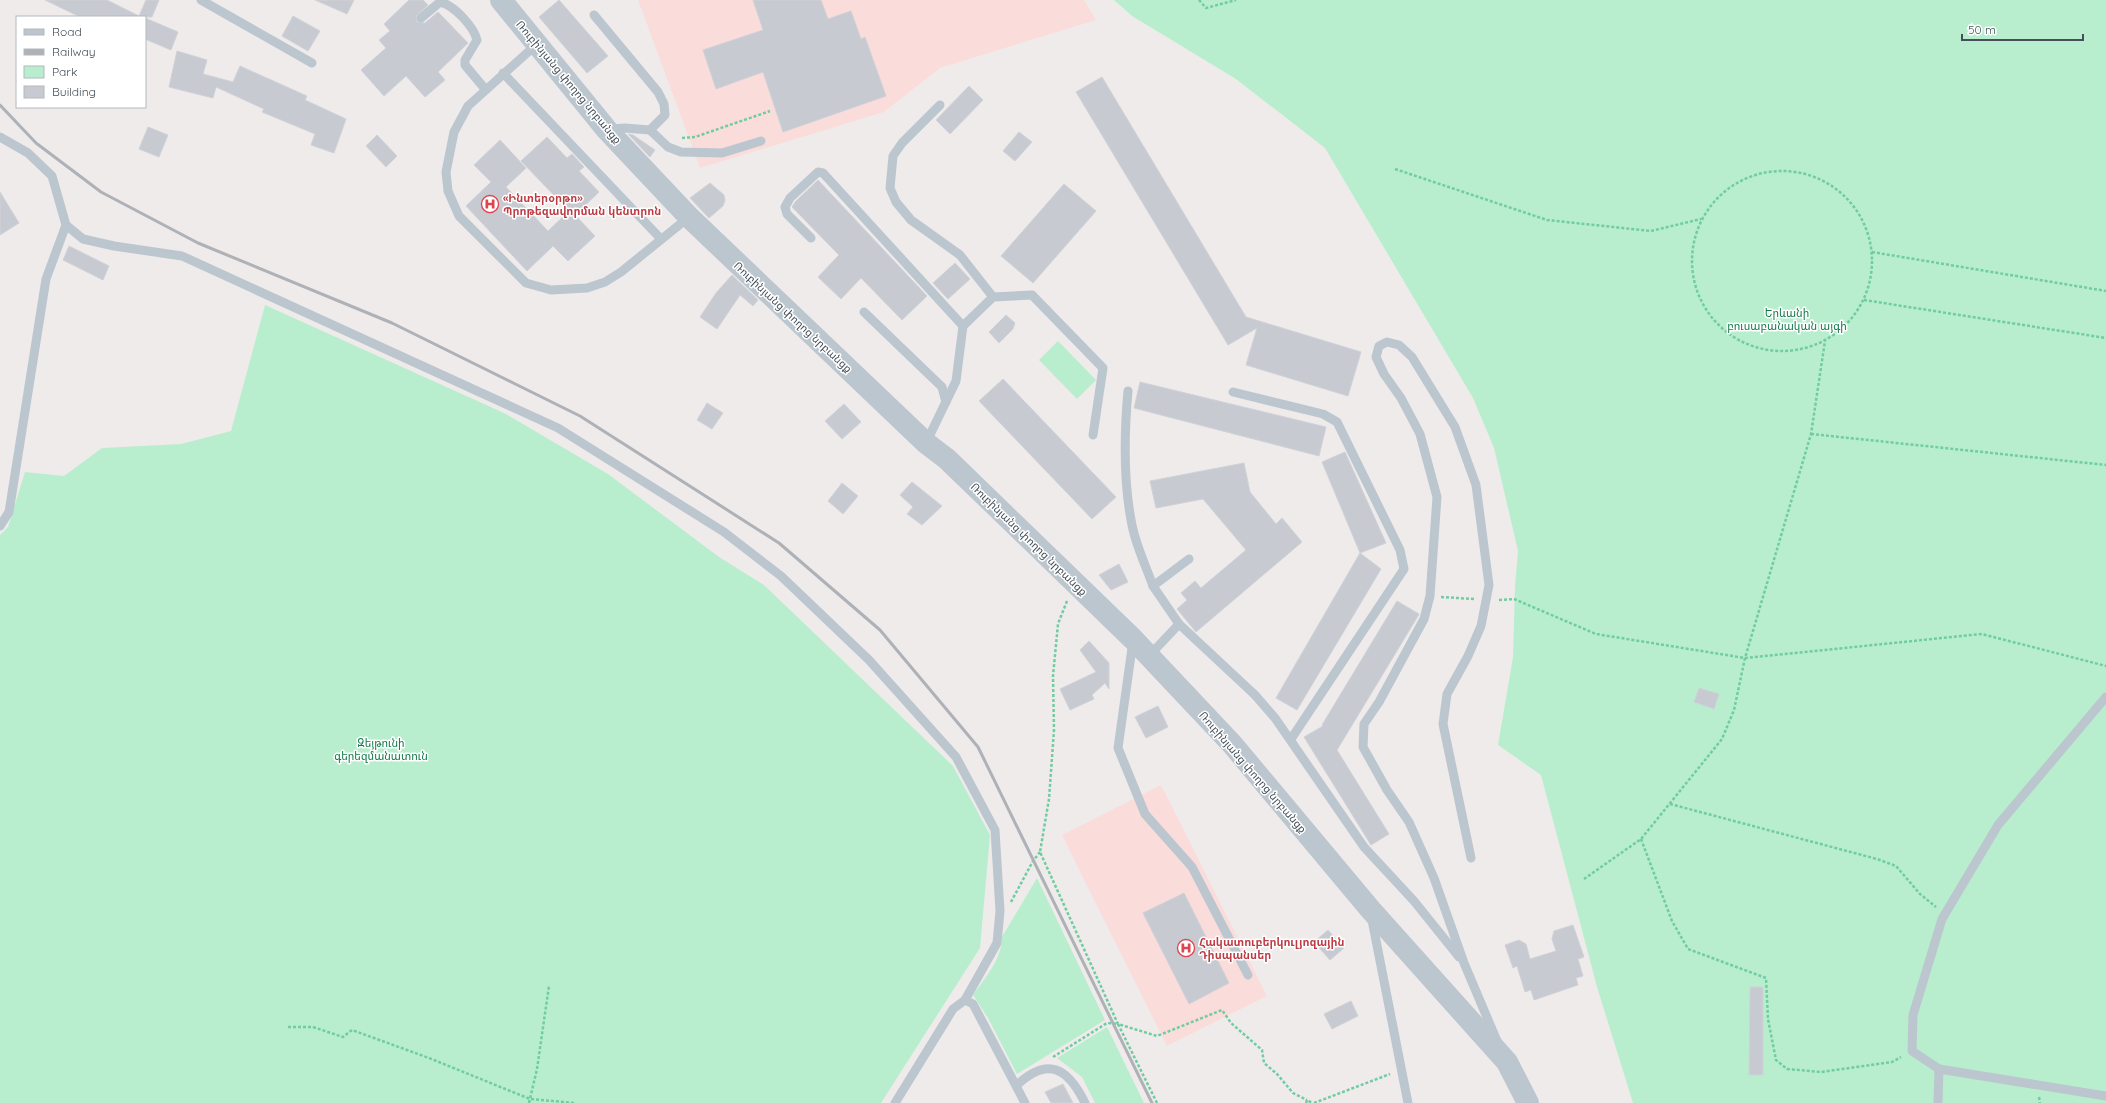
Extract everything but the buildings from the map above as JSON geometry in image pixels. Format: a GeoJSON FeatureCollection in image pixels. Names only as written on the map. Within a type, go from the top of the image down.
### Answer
{"type":"FeatureCollection","features":[{"type":"Feature","properties":{"kind":"street","name":"Ռուբինյանց փողոց նրբանցք"},"geometry":{"type":"LineString","coordinates":[[501,0],[607,130],[689,217],[926,443],[947,459],[1074,584],[1133,639],[1148,657],[1232,744],[1370,908],[1506,1062],[1528,1103]]}},
{"type":"Feature","properties":{"kind":"lane"},"geometry":{"type":"LineString","coordinates":[[201,0],[312,63]]}},
{"type":"Feature","properties":{"kind":"lane"},"geometry":{"type":"LineString","coordinates":[[421,18],[440,2],[453,8],[470,26],[476,34],[477,40],[465,60],[465,65],[485,89]]}},
{"type":"Feature","properties":{"kind":"lane"},"geometry":{"type":"LineString","coordinates":[[594,15],[658,92],[664,104],[665,115],[650,130]]}},
{"type":"Feature","properties":{"kind":"lane"},"geometry":{"type":"LineString","coordinates":[[537,44],[485,89],[468,106],[454,132],[446,172],[448,191],[459,216],[526,283],[551,290],[587,288],[605,282],[689,217]]}},
{"type":"Feature","properties":{"kind":"lane"},"geometry":{"type":"LineString","coordinates":[[503,73],[661,239]]}},
{"type":"Feature","properties":{"kind":"lane"},"geometry":{"type":"LineString","coordinates":[[940,105],[902,143],[893,156],[890,188],[896,202],[911,220],[960,255],[993,297]]}},
{"type":"Feature","properties":{"kind":"lane"},"geometry":{"type":"LineString","coordinates":[[607,130],[626,128],[650,130],[668,147],[680,152],[722,153],[761,141]]}},
{"type":"Feature","properties":{"kind":"lane"},"geometry":{"type":"LineString","coordinates":[[0,138],[28,154],[52,176],[66,225],[83,239],[114,246],[182,256],[558,428],[724,532],[781,576],[869,660],[956,757],[995,830],[1000,911],[997,942],[965,1000],[953,1009],[895,1103]]}},
{"type":"Feature","properties":{"kind":"lane"},"geometry":{"type":"LineString","coordinates":[[811,238],[787,214],[785,207],[790,198],[818,172],[823,172],[963,326]]}},
{"type":"Feature","properties":{"kind":"lane"},"geometry":{"type":"LineString","coordinates":[[0,526],[9,512],[46,279],[66,225]]}},
{"type":"Feature","properties":{"kind":"lane"},"geometry":{"type":"LineString","coordinates":[[926,443],[956,381],[963,326],[993,297],[1032,296],[1103,368],[1093,435]]}},
{"type":"Feature","properties":{"kind":"lane"},"geometry":{"type":"LineString","coordinates":[[864,312],[942,387],[946,402]]}},
{"type":"Feature","properties":{"kind":"lane"},"geometry":{"type":"LineString","coordinates":[[1471,858],[1443,724],[1447,694],[1468,656],[1481,626],[1489,585],[1476,485],[1455,428],[1412,357],[1399,344],[1387,342],[1379,346],[1376,357],[1384,374],[1401,398],[1420,434],[1437,497],[1430,596],[1424,619],[1379,702],[1364,724],[1363,747],[1387,790],[1409,822],[1434,878],[1464,963],[1506,1062]]}},
{"type":"Feature","properties":{"kind":"lane"},"geometry":{"type":"LineString","coordinates":[[1128,391],[1124,429],[1126,474],[1132,526],[1154,586],[1179,624],[1255,695],[1291,739],[1364,847],[1414,901],[1464,963]]}},
{"type":"Feature","properties":{"kind":"lane"},"geometry":{"type":"LineString","coordinates":[[1233,392],[1323,414],[1337,422],[1400,550],[1404,569],[1291,739]]}},
{"type":"Feature","properties":{"kind":"lane"},"geometry":{"type":"LineString","coordinates":[[1154,586],[1189,559]]}},
{"type":"Feature","properties":{"kind":"lane"},"geometry":{"type":"LineString","coordinates":[[1148,657],[1179,624]]}},
{"type":"Feature","properties":{"kind":"lane"},"geometry":{"type":"LineString","coordinates":[[1133,639],[1118,748],[1145,814],[1192,867],[1248,975]]}},
{"type":"Feature","properties":{"kind":"lane"},"geometry":{"type":"LineString","coordinates":[[2106,697],[1998,825],[1945,914],[1913,1015],[1912,1051],[1939,1069],[2106,1096]]}},
{"type":"Feature","properties":{"kind":"lane"},"geometry":{"type":"LineString","coordinates":[[1370,908],[1408,1103]]}},
{"type":"Feature","properties":{"kind":"lane"},"geometry":{"type":"LineString","coordinates":[[965,1000],[973,1004],[1025,1103]]}},
{"type":"Feature","properties":{"kind":"lane"},"geometry":{"type":"LineString","coordinates":[[1017,1086],[1035,1071],[1044,1068],[1054,1068],[1069,1078],[1080,1092],[1085,1103]]}},
{"type":"Feature","properties":{"kind":"lane"},"geometry":{"type":"LineString","coordinates":[[1938,1103],[1939,1069]]}},
{"type":"Feature","properties":{"kind":"path"},"geometry":{"type":"LineString","coordinates":[[1199,0],[1206,8],[1236,0]]}},
{"type":"Feature","properties":{"kind":"path"},"geometry":{"type":"LineString","coordinates":[[695,137],[770,111]]}},
{"type":"Feature","properties":{"kind":"path"},"geometry":{"type":"LineString","coordinates":[[1395,169],[1547,220],[1651,231],[1702,219]]}},
{"type":"Feature","properties":{"kind":"path"},"geometry":{"type":"LineString","coordinates":[[1771,172],[1800,172],[1826,182],[1849,200],[1865,224],[1872,252],[1871,276],[1864,300],[1848,323],[1825,341],[1798,350],[1769,351],[1742,342],[1718,325],[1701,302],[1692,275],[1693,246],[1702,219],[1719,196],[1743,180],[1771,172]]}},
{"type":"Feature","properties":{"kind":"path"},"geometry":{"type":"LineString","coordinates":[[1872,252],[2106,291]]}},
{"type":"Feature","properties":{"kind":"path"},"geometry":{"type":"LineString","coordinates":[[1864,300],[2106,338]]}},
{"type":"Feature","properties":{"kind":"path"},"geometry":{"type":"LineString","coordinates":[[1584,879],[1640,839],[1722,739],[1734,710],[1745,658],[1811,434],[1825,341]]}},
{"type":"Feature","properties":{"kind":"path"},"geometry":{"type":"LineString","coordinates":[[1811,434],[2106,465]]}},
{"type":"Feature","properties":{"kind":"path"},"geometry":{"type":"LineString","coordinates":[[1000,911],[1013,900],[1033,861],[1040,852],[1049,799],[1054,730],[1054,676],[1058,624],[1074,584]]}},
{"type":"Feature","properties":{"kind":"path"},"geometry":{"type":"LineString","coordinates":[[1430,596],[1486,600],[1514,599],[1596,634],[1745,658],[1982,634],[2106,666]]}},
{"type":"Feature","properties":{"kind":"path"},"geometry":{"type":"LineString","coordinates":[[1670,804],[1883,861],[1896,866],[1920,894],[1945,914]]}},
{"type":"Feature","properties":{"kind":"path"},"geometry":{"type":"LineString","coordinates":[[1640,839],[1672,921],[1688,949],[1766,978],[1768,1019],[1776,1060],[1787,1069],[1821,1072],[1892,1062],[1912,1051]]}},
{"type":"Feature","properties":{"kind":"path"},"geometry":{"type":"LineString","coordinates":[[1040,852],[1118,1024],[1157,1103]]}},
{"type":"Feature","properties":{"kind":"path"},"geometry":{"type":"LineString","coordinates":[[529,1103],[537,1069],[549,986]]}},
{"type":"Feature","properties":{"kind":"path"},"geometry":{"type":"LineString","coordinates":[[1044,1068],[1047,1061],[1107,1023],[1118,1024],[1157,1036],[1222,1010],[1231,1023],[1262,1050],[1264,1063],[1277,1074],[1293,1093],[1306,1102],[1313,1103],[1402,1069]]}},
{"type":"Feature","properties":{"kind":"path"},"geometry":{"type":"LineString","coordinates":[[288,1027],[313,1027],[343,1037],[352,1030],[429,1058],[530,1099],[575,1103]]}},
{"type":"Feature","properties":{"kind":"shaded area"},"geometry":{"type":"Polygon","coordinates":[[[638,0],[1084,0],[1096,20],[940,68],[884,112],[700,168],[638,0]]]}},
{"type":"Feature","properties":{"kind":"shaded area"},"geometry":{"type":"Polygon","coordinates":[[[1161,785],[1267,996],[1167,1046],[1062,835],[1161,785]]]}},
{"type":"Feature","properties":{"kind":"green space","name":"Երևանի բուսաբանական այգի"},"geometry":{"type":"Polygon","coordinates":[[[1114,0],[2106,0],[2106,1103],[1633,1103],[1597,987],[1541,775],[1498,745],[1513,657],[1515,586],[1518,551],[1494,448],[1473,398],[1325,148],[1236,79],[1132,16],[1114,0]]]}},
{"type":"Feature","properties":{"kind":"green space","name":"Զեյթունի գերեզմանատուն"},"geometry":{"type":"Polygon","coordinates":[[[265,305],[504,413],[608,474],[719,557],[764,585],[953,766],[990,835],[980,948],[881,1103],[0,1103],[0,535],[8,527],[25,472],[64,476],[102,448],[181,444],[231,431],[265,305]]]}},
{"type":"Feature","properties":{"kind":"green space"},"geometry":{"type":"Polygon","coordinates":[[[1058,341],[1096,380],[1077,399],[1039,360],[1058,341]]]}},
{"type":"Feature","properties":{"kind":"green space"},"geometry":{"type":"Polygon","coordinates":[[[1037,878],[1105,1020],[1017,1074],[988,1018],[973,995],[996,961],[1002,937],[1037,878]]]}},
{"type":"Feature","properties":{"kind":"green space"},"geometry":{"type":"Polygon","coordinates":[[[1107,1027],[1144,1103],[1095,1103],[1082,1077],[1057,1058],[1107,1027]]]}},
{"type":"Feature","properties":{"kind":"railway"},"geometry":{"type":"LineString","coordinates":[[0,105],[36,143],[101,192],[198,243],[392,323],[580,416],[779,543],[880,630],[978,747],[1152,1103]]}},
{"type":"Feature","properties":{"kind":"place","name":"«Ինտերօրթո» Պրոթեզավորման կենտրոն"},"geometry":{"type":"Point","coordinates":[490,204]}},
{"type":"Feature","properties":{"kind":"place","name":"Հակատուբերկուլյոզային Դիսպանսեր"},"geometry":{"type":"Point","coordinates":[1186,948]}}]}
